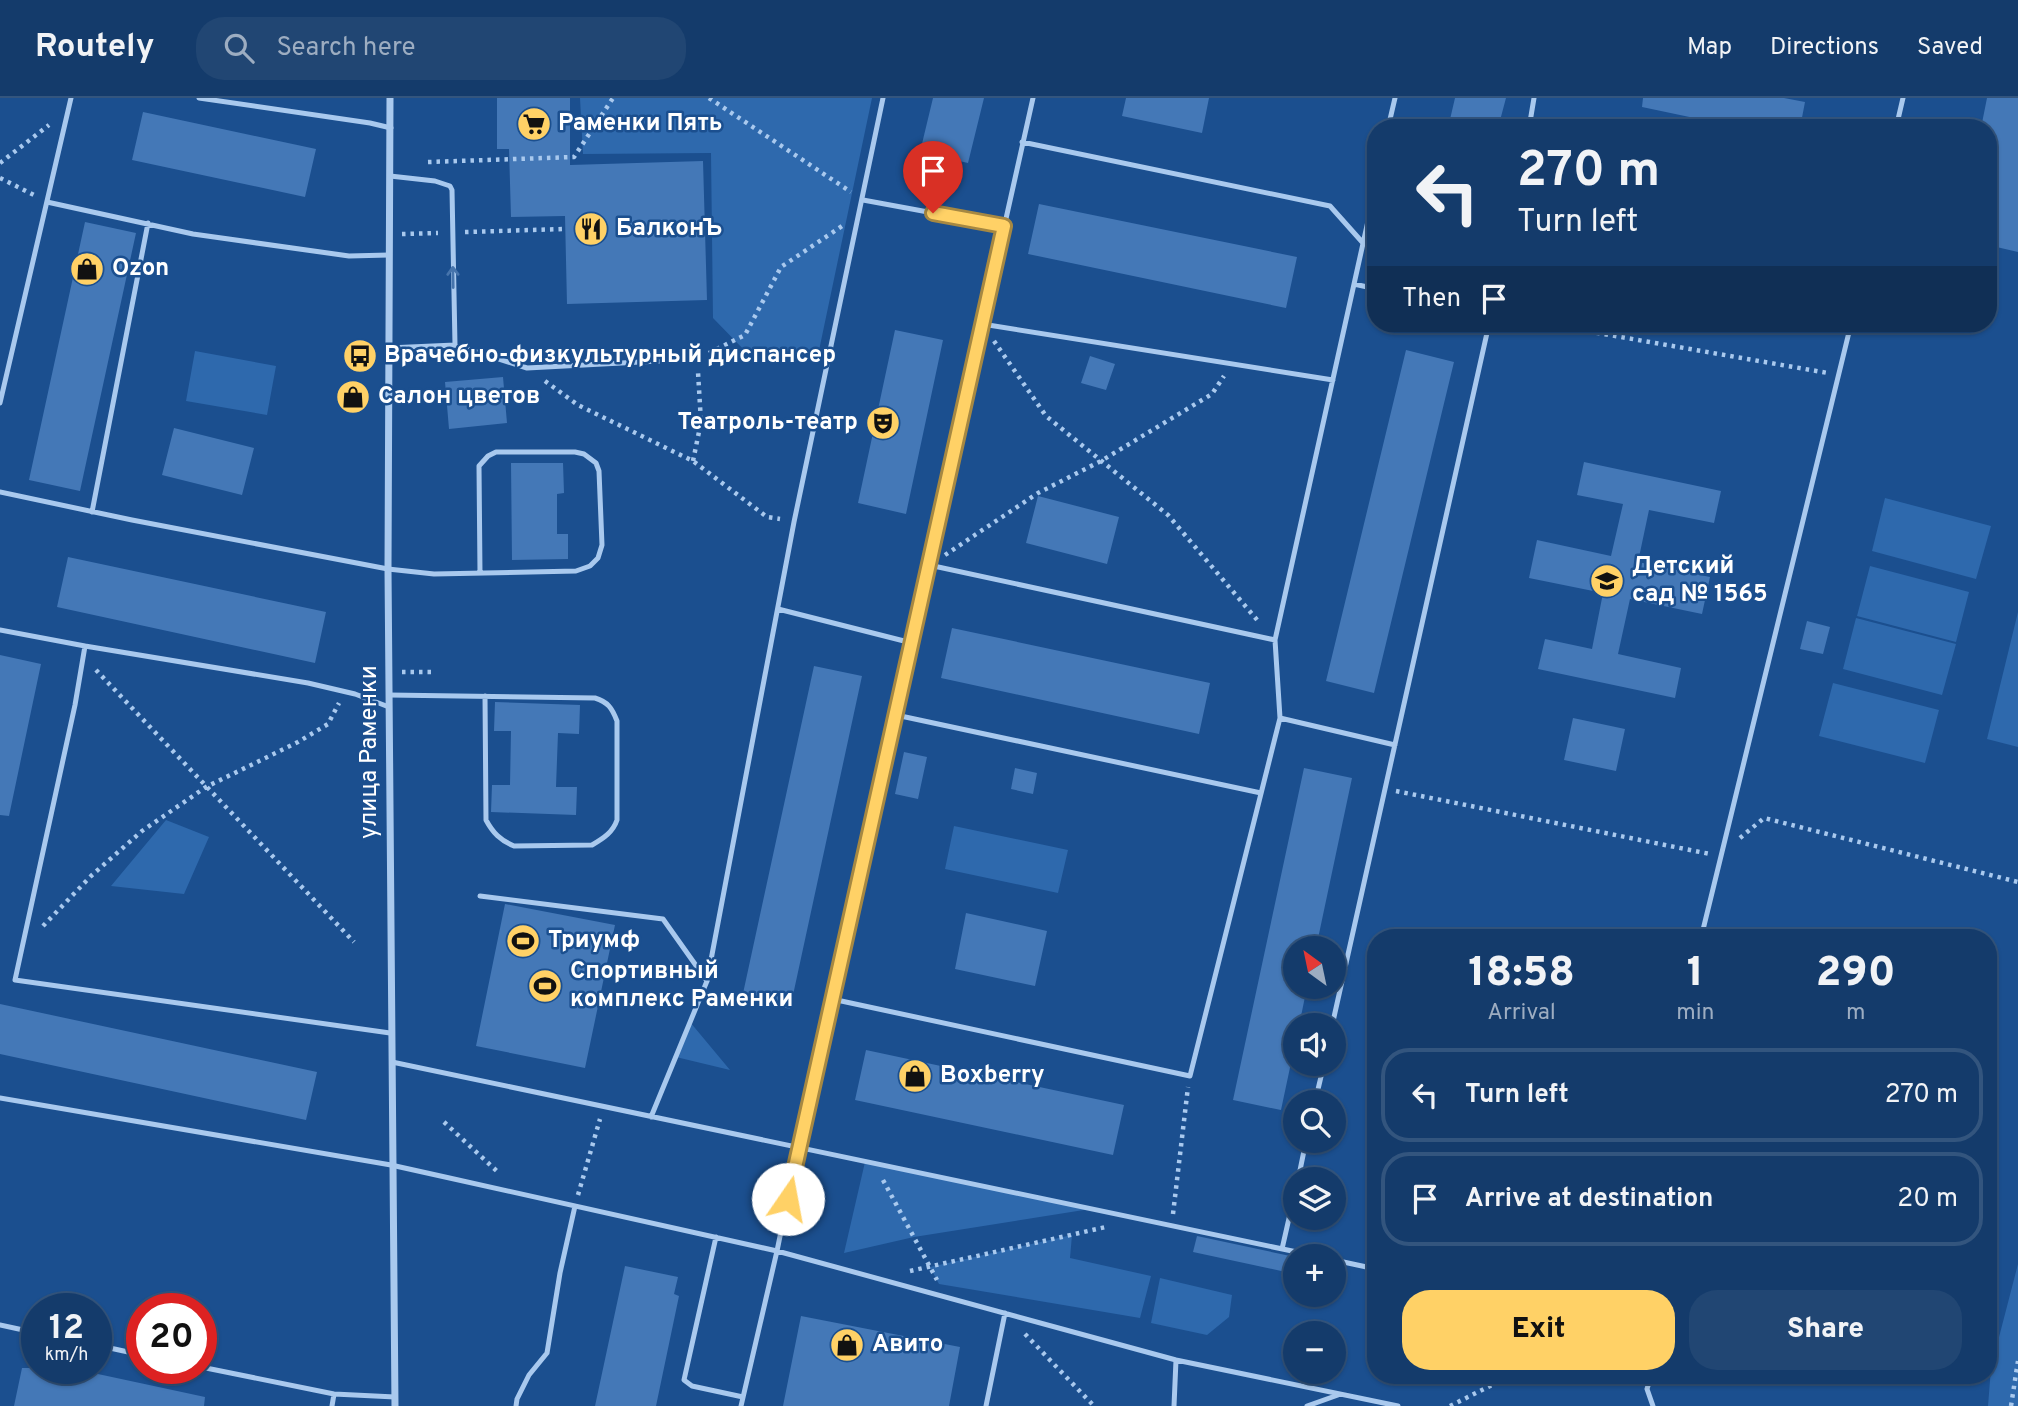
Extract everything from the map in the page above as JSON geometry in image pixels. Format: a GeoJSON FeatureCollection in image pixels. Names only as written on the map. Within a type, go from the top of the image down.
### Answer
{"type":"FeatureCollection","features":[{"type":"Feature","properties":{"kind":"street","name":"улица Раменки"},"geometry":{"type":"LineString","coordinates":[[390,98],[388,569],[395,1402]]}},
{"type":"Feature","properties":{"kind":"lane"},"geometry":{"type":"LineString","coordinates":[[0,403],[71,98]]}},
{"type":"Feature","properties":{"kind":"lane"},"geometry":{"type":"LineString","coordinates":[[200,98],[391,128]]}},
{"type":"Feature","properties":{"kind":"lane"},"geometry":{"type":"LineString","coordinates":[[651,1117],[708,981],[778,608],[883,98]]}},
{"type":"Feature","properties":{"kind":"lane"},"geometry":{"type":"LineString","coordinates":[[741,1406],[1032,98]]}},
{"type":"Feature","properties":{"kind":"lane"},"geometry":{"type":"LineString","coordinates":[[1390,119],[1395,98]]}},
{"type":"Feature","properties":{"kind":"lane"},"geometry":{"type":"LineString","coordinates":[[1530,119],[1534,98]]}},
{"type":"Feature","properties":{"kind":"lane"},"geometry":{"type":"LineString","coordinates":[[1898,119],[1903,98]]}},
{"type":"Feature","properties":{"kind":"lane"},"geometry":{"type":"LineString","coordinates":[[1022,142],[1330,206],[1363,243]]}},
{"type":"Feature","properties":{"kind":"lane"},"geometry":{"type":"LineString","coordinates":[[390,176],[435,181],[450,186],[452,190],[455,345]]}},
{"type":"Feature","properties":{"kind":"lane"},"geometry":{"type":"LineString","coordinates":[[863,200],[1004,226]]}},
{"type":"Feature","properties":{"kind":"lane"},"geometry":{"type":"LineString","coordinates":[[47,202],[193,234],[349,256],[389,256]]}},
{"type":"Feature","properties":{"kind":"lane"},"geometry":{"type":"LineString","coordinates":[[92,512],[148,223]]}},
{"type":"Feature","properties":{"kind":"lane"},"geometry":{"type":"LineString","coordinates":[[832,999],[1190,1076],[1280,718],[1275,640],[1367,225]]}},
{"type":"Feature","properties":{"kind":"lane"},"geometry":{"type":"LineString","coordinates":[[1354,285],[1367,287]]}},
{"type":"Feature","properties":{"kind":"lane"},"geometry":{"type":"LineString","coordinates":[[982,324],[1333,380]]}},
{"type":"Feature","properties":{"kind":"lane"},"geometry":{"type":"LineString","coordinates":[[1335,1013],[1487,333]]}},
{"type":"Feature","properties":{"kind":"lane"},"geometry":{"type":"LineString","coordinates":[[1703,929],[1849,333]]}},
{"type":"Feature","properties":{"kind":"lane"},"geometry":{"type":"LineString","coordinates":[[388,348],[455,345],[527,368],[697,359]]}},
{"type":"Feature","properties":{"kind":"lane"},"geometry":{"type":"LineString","coordinates":[[0,492],[388,569],[434,574],[576,571],[590,566],[598,558],[602,545],[599,471],[596,463],[584,454],[575,452],[496,452],[488,456],[479,466],[480,573]]}},
{"type":"Feature","properties":{"kind":"lane"},"geometry":{"type":"LineString","coordinates":[[929,565],[1275,640]]}},
{"type":"Feature","properties":{"kind":"lane"},"geometry":{"type":"LineString","coordinates":[[778,608],[912,643]]}},
{"type":"Feature","properties":{"kind":"lane"},"geometry":{"type":"LineString","coordinates":[[0,630],[308,683],[355,694],[389,707]]}},
{"type":"Feature","properties":{"kind":"lane"},"geometry":{"type":"LineString","coordinates":[[85,646],[75,705],[15,980],[390,1032]]}},
{"type":"Feature","properties":{"kind":"lane"},"geometry":{"type":"LineString","coordinates":[[389,695],[485,696],[594,698],[605,701],[613,710],[617,721],[617,820],[614,829],[592,845],[514,846],[502,841],[492,831],[486,820],[485,696]]}},
{"type":"Feature","properties":{"kind":"lane"},"geometry":{"type":"LineString","coordinates":[[896,715],[1261,793]]}},
{"type":"Feature","properties":{"kind":"lane"},"geometry":{"type":"LineString","coordinates":[[1280,718],[1395,745]]}},
{"type":"Feature","properties":{"kind":"lane"},"geometry":{"type":"LineString","coordinates":[[480,896],[663,919],[708,981]]}},
{"type":"Feature","properties":{"kind":"lane"},"geometry":{"type":"LineString","coordinates":[[392,1062],[1282,1249],[1286,1230]]}},
{"type":"Feature","properties":{"kind":"lane"},"geometry":{"type":"LineString","coordinates":[[0,1098],[391,1165],[521,1193],[777,1251],[1176,1360],[1398,1406]]}},
{"type":"Feature","properties":{"kind":"lane"},"geometry":{"type":"LineString","coordinates":[[516,1406],[529,1375],[547,1353],[560,1273],[575,1206]]}},
{"type":"Feature","properties":{"kind":"lane"},"geometry":{"type":"LineString","coordinates":[[716,1237],[684,1380],[692,1386],[743,1397]]}},
{"type":"Feature","properties":{"kind":"lane"},"geometry":{"type":"LineString","coordinates":[[1346,1263],[1367,1267]]}},
{"type":"Feature","properties":{"kind":"lane"},"geometry":{"type":"LineString","coordinates":[[986,1406],[1004,1313]]}},
{"type":"Feature","properties":{"kind":"lane"},"geometry":{"type":"LineString","coordinates":[[0,1325],[21,1330]]}},
{"type":"Feature","properties":{"kind":"lane"},"geometry":{"type":"LineString","coordinates":[[1174,1406],[1176,1360]]}},
{"type":"Feature","properties":{"kind":"lane"},"geometry":{"type":"LineString","coordinates":[[217,1370],[334,1394],[395,1402]]}},
{"type":"Feature","properties":{"kind":"lane"},"geometry":{"type":"LineString","coordinates":[[1649,1384],[1647,1390],[1653,1406]]}},
{"type":"Feature","properties":{"kind":"lane"},"geometry":{"type":"LineString","coordinates":[[332,1406],[334,1394]]}},
{"type":"Feature","properties":{"kind":"lane"},"geometry":{"type":"LineString","coordinates":[[1307,1406],[1338,1395]]}},
{"type":"Feature","properties":{"kind":"path"},"geometry":{"type":"LineString","coordinates":[[428,162],[574,157],[613,98]]}},
{"type":"Feature","properties":{"kind":"path"},"geometry":{"type":"LineString","coordinates":[[709,98],[863,200]]}},
{"type":"Feature","properties":{"kind":"path"},"geometry":{"type":"LineString","coordinates":[[0,163],[68,111]]}},
{"type":"Feature","properties":{"kind":"path"},"geometry":{"type":"LineString","coordinates":[[0,178],[47,202]]}},
{"type":"Feature","properties":{"kind":"path"},"geometry":{"type":"LineString","coordinates":[[693,461],[701,422],[697,359],[745,335],[781,267],[860,214]]}},
{"type":"Feature","properties":{"kind":"path"},"geometry":{"type":"LineString","coordinates":[[982,324],[1046,416],[1168,515],[1275,640]]}},
{"type":"Feature","properties":{"kind":"path"},"geometry":{"type":"LineString","coordinates":[[1598,333],[1839,375]]}},
{"type":"Feature","properties":{"kind":"path"},"geometry":{"type":"LineString","coordinates":[[929,565],[1038,492],[1101,461],[1212,394],[1232,363]]}},
{"type":"Feature","properties":{"kind":"path"},"geometry":{"type":"LineString","coordinates":[[527,368],[578,405],[693,461],[767,517]]}},
{"type":"Feature","properties":{"kind":"path"},"geometry":{"type":"LineString","coordinates":[[83,657],[354,942]]}},
{"type":"Feature","properties":{"kind":"path"},"geometry":{"type":"LineString","coordinates":[[22,947],[91,876],[132,840],[206,787],[298,742],[328,724],[345,693]]}},
{"type":"Feature","properties":{"kind":"path"},"geometry":{"type":"LineString","coordinates":[[1385,789],[1720,856],[1763,818],[2018,882]]}},
{"type":"Feature","properties":{"kind":"path"},"geometry":{"type":"LineString","coordinates":[[1172,1226],[1190,1076]]}},
{"type":"Feature","properties":{"kind":"path"},"geometry":{"type":"LineString","coordinates":[[575,1206],[603,1107]]}},
{"type":"Feature","properties":{"kind":"path"},"geometry":{"type":"LineString","coordinates":[[444,1122],[521,1193]]}},
{"type":"Feature","properties":{"kind":"path"},"geometry":{"type":"LineString","coordinates":[[874,1164],[945,1297]]}},
{"type":"Feature","properties":{"kind":"path"},"geometry":{"type":"LineString","coordinates":[[878,1278],[1141,1219]]}},
{"type":"Feature","properties":{"kind":"path"},"geometry":{"type":"LineString","coordinates":[[1004,1313],[1094,1406]]}},
{"type":"Feature","properties":{"kind":"path"},"geometry":{"type":"LineString","coordinates":[[2011,1406],[2018,1361]]}},
{"type":"Feature","properties":{"kind":"path"},"geometry":{"type":"LineString","coordinates":[[1450,1406],[1494,1384]]}},
{"type":"Feature","properties":{"kind":"shaded area"},"geometry":{"type":"Polygon","coordinates":[[[580,98],[872,98],[817,360],[748,354],[713,318],[711,153],[583,154],[580,98]]]}},
{"type":"Feature","properties":{"kind":"shaded area"},"geometry":{"type":"Polygon","coordinates":[[[195,351],[276,366],[267,415],[186,401],[195,351]]]}},
{"type":"Feature","properties":{"kind":"shaded area"},"geometry":{"type":"Polygon","coordinates":[[[1885,498],[1991,526],[1976,579],[1872,551],[1885,498]]]}},
{"type":"Feature","properties":{"kind":"shaded area"},"geometry":{"type":"Polygon","coordinates":[[[1870,566],[1969,592],[1956,642],[1857,616],[1870,566]]]}},
{"type":"Feature","properties":{"kind":"shaded area"},"geometry":{"type":"Polygon","coordinates":[[[2018,612],[2018,747],[1987,739],[2018,612]]]}},
{"type":"Feature","properties":{"kind":"shaded area"},"geometry":{"type":"Polygon","coordinates":[[[1856,618],[1956,644],[1942,695],[1843,669],[1856,618]]]}},
{"type":"Feature","properties":{"kind":"shaded area"},"geometry":{"type":"Polygon","coordinates":[[[1833,683],[1939,710],[1925,763],[1819,736],[1833,683]]]}},
{"type":"Feature","properties":{"kind":"shaded area"},"geometry":{"type":"Polygon","coordinates":[[[166,820],[209,837],[184,894],[111,886],[166,820]]]}},
{"type":"Feature","properties":{"kind":"shaded area"},"geometry":{"type":"Polygon","coordinates":[[[954,826],[1068,850],[1058,893],[945,869],[954,826]]]}},
{"type":"Feature","properties":{"kind":"shaded area"},"geometry":{"type":"Polygon","coordinates":[[[690,1022],[730,1070],[676,1057],[690,1022]]]}},
{"type":"Feature","properties":{"kind":"shaded area"},"geometry":{"type":"Polygon","coordinates":[[[865,1162],[1090,1209],[914,1237],[844,1253],[865,1162]]]}},
{"type":"Feature","properties":{"kind":"shaded area"},"geometry":{"type":"Polygon","coordinates":[[[1072,1235],[1070,1258],[1151,1276],[1140,1318],[939,1284],[930,1267],[1072,1235]]]}},
{"type":"Feature","properties":{"kind":"shaded area"},"geometry":{"type":"Polygon","coordinates":[[[2018,1264],[2018,1406],[1988,1406],[1990,1384],[1997,1384],[1997,1345],[2018,1264]]]}},
{"type":"Feature","properties":{"kind":"shaded area"},"geometry":{"type":"Polygon","coordinates":[[[1160,1278],[1232,1295],[1229,1317],[1207,1335],[1151,1323],[1160,1278]]]}},
{"type":"Feature","properties":{"kind":"building"},"geometry":{"type":"Polygon","coordinates":[[[497,98],[570,98],[570,165],[703,161],[707,300],[567,304],[565,216],[511,217],[509,149],[497,149],[497,98]]]}},
{"type":"Feature","properties":{"kind":"building"},"geometry":{"type":"Polygon","coordinates":[[[933,98],[984,98],[968,163],[920,152],[933,98]]]}},
{"type":"Feature","properties":{"kind":"building"},"geometry":{"type":"Polygon","coordinates":[[[1126,98],[1209,98],[1202,133],[1122,116],[1126,98]]]}},
{"type":"Feature","properties":{"kind":"building"},"geometry":{"type":"Polygon","coordinates":[[[1455,98],[1506,98],[1500,119],[1450,119],[1455,98]]]}},
{"type":"Feature","properties":{"kind":"building"},"geometry":{"type":"Polygon","coordinates":[[[1643,98],[1784,98],[1805,102],[1802,119],[1699,119],[1642,107],[1643,98]]]}},
{"type":"Feature","properties":{"kind":"building"},"geometry":{"type":"Polygon","coordinates":[[[1987,98],[2018,98],[2018,252],[1997,247],[1997,119],[1983,119],[1987,98]]]}},
{"type":"Feature","properties":{"kind":"building"},"geometry":{"type":"Polygon","coordinates":[[[143,112],[316,149],[305,197],[132,160],[143,112]]]}},
{"type":"Feature","properties":{"kind":"building"},"geometry":{"type":"Polygon","coordinates":[[[1039,204],[1297,257],[1286,308],[1028,254],[1039,204]]]}},
{"type":"Feature","properties":{"kind":"building"},"geometry":{"type":"Polygon","coordinates":[[[85,222],[136,233],[80,491],[29,480],[85,222]]]}},
{"type":"Feature","properties":{"kind":"building"},"geometry":{"type":"Polygon","coordinates":[[[895,330],[943,340],[906,514],[858,503],[895,330]]]}},
{"type":"Feature","properties":{"kind":"building"},"geometry":{"type":"Polygon","coordinates":[[[1406,350],[1454,362],[1374,693],[1326,681],[1406,350]]]}},
{"type":"Feature","properties":{"kind":"building"},"geometry":{"type":"Polygon","coordinates":[[[1090,356],[1115,364],[1106,390],[1081,383],[1090,356]]]}},
{"type":"Feature","properties":{"kind":"building"},"geometry":{"type":"Polygon","coordinates":[[[503,377],[507,423],[449,429],[445,382],[503,377]]]}},
{"type":"Feature","properties":{"kind":"building"},"geometry":{"type":"Polygon","coordinates":[[[174,428],[254,448],[242,495],[162,475],[174,428]]]}},
{"type":"Feature","properties":{"kind":"building"},"geometry":{"type":"Polygon","coordinates":[[[1584,462],[1721,491],[1714,523],[1649,510],[1638,562],[1710,577],[1702,614],[1630,599],[1618,654],[1681,668],[1675,698],[1538,669],[1545,639],[1592,649],[1603,593],[1529,578],[1537,540],[1611,556],[1623,504],[1577,495],[1584,462]]]}},
{"type":"Feature","properties":{"kind":"building"},"geometry":{"type":"Polygon","coordinates":[[[511,463],[563,463],[564,493],[557,494],[557,534],[568,534],[568,559],[512,560],[511,463]]]}},
{"type":"Feature","properties":{"kind":"building"},"geometry":{"type":"Polygon","coordinates":[[[1038,496],[1119,517],[1107,564],[1026,543],[1038,496]]]}},
{"type":"Feature","properties":{"kind":"building"},"geometry":{"type":"Polygon","coordinates":[[[68,557],[326,612],[315,663],[57,607],[68,557]]]}},
{"type":"Feature","properties":{"kind":"building"},"geometry":{"type":"Polygon","coordinates":[[[1807,621],[1830,627],[1823,654],[1800,649],[1807,621]]]}},
{"type":"Feature","properties":{"kind":"building"},"geometry":{"type":"Polygon","coordinates":[[[952,628],[1210,683],[1199,734],[941,678],[952,628]]]}},
{"type":"Feature","properties":{"kind":"building"},"geometry":{"type":"Polygon","coordinates":[[[0,655],[41,664],[9,816],[0,815],[0,655]]]}},
{"type":"Feature","properties":{"kind":"building"},"geometry":{"type":"Polygon","coordinates":[[[814,666],[862,676],[790,1009],[742,998],[814,666]]]}},
{"type":"Feature","properties":{"kind":"building"},"geometry":{"type":"Polygon","coordinates":[[[495,702],[580,705],[579,734],[558,733],[556,787],[577,787],[576,815],[491,812],[492,785],[510,785],[511,731],[494,731],[495,702]]]}},
{"type":"Feature","properties":{"kind":"building"},"geometry":{"type":"Polygon","coordinates":[[[1573,718],[1625,729],[1616,771],[1564,760],[1573,718]]]}},
{"type":"Feature","properties":{"kind":"building"},"geometry":{"type":"Polygon","coordinates":[[[904,752],[927,757],[918,799],[895,794],[904,752]]]}},
{"type":"Feature","properties":{"kind":"building"},"geometry":{"type":"Polygon","coordinates":[[[1015,768],[1037,773],[1033,794],[1011,789],[1015,768]]]}},
{"type":"Feature","properties":{"kind":"building"},"geometry":{"type":"Polygon","coordinates":[[[1304,768],[1352,778],[1319,936],[1283,936],[1283,999],[1305,999],[1302,1013],[1283,1013],[1283,1076],[1288,1076],[1285,1090],[1283,1090],[1281,1110],[1233,1100],[1304,768]]]}},
{"type":"Feature","properties":{"kind":"building","name":"Спортивный комплекс Раменки"},"geometry":{"type":"Polygon","coordinates":[[[505,904],[615,925],[585,1068],[476,1046],[505,904]]]}},
{"type":"Feature","properties":{"kind":"building"},"geometry":{"type":"Polygon","coordinates":[[[966,913],[1047,931],[1035,986],[955,969],[966,913]]]}},
{"type":"Feature","properties":{"kind":"building"},"geometry":{"type":"Polygon","coordinates":[[[0,1004],[317,1072],[306,1120],[0,1054],[0,1004]]]}},
{"type":"Feature","properties":{"kind":"building"},"geometry":{"type":"Polygon","coordinates":[[[866,1050],[1124,1105],[1113,1155],[855,1100],[866,1050]]]}},
{"type":"Feature","properties":{"kind":"building"},"geometry":{"type":"Polygon","coordinates":[[[1197,1236],[1283,1254],[1283,1271],[1193,1252],[1197,1236]]]}},
{"type":"Feature","properties":{"kind":"building"},"geometry":{"type":"Polygon","coordinates":[[[625,1266],[678,1277],[674,1294],[679,1296],[656,1406],[595,1406],[625,1266]]]}},
{"type":"Feature","properties":{"kind":"building"},"geometry":{"type":"Polygon","coordinates":[[[801,1316],[960,1347],[949,1406],[783,1406],[801,1316]]]}},
{"type":"Feature","properties":{"kind":"building"},"geometry":{"type":"Polygon","coordinates":[[[21,1373],[21,1384],[112,1384],[112,1377],[126,1380],[126,1384],[144,1384],[205,1397],[204,1406],[14,1406],[21,1373]]]}},
{"type":"Feature","properties":{"kind":"place","name":"Раменки Пять"},"geometry":{"type":"Point","coordinates":[534,124]}},
{"type":"Feature","properties":{"kind":"place","name":"БалконЪ"},"geometry":{"type":"Point","coordinates":[591,229]}},
{"type":"Feature","properties":{"kind":"place","name":"Ozon"},"geometry":{"type":"Point","coordinates":[87,269]}},
{"type":"Feature","properties":{"kind":"place","name":"Врачебно-физкультурный диспансер"},"geometry":{"type":"Point","coordinates":[360,356]}},
{"type":"Feature","properties":{"kind":"place","name":"Салон цветов"},"geometry":{"type":"Point","coordinates":[353,397]}},
{"type":"Feature","properties":{"kind":"place","name":"Театроль-театр"},"geometry":{"type":"Point","coordinates":[883,423]}},
{"type":"Feature","properties":{"kind":"place","name":"Детский сад № 1565"},"geometry":{"type":"Point","coordinates":[1607,581]}},
{"type":"Feature","properties":{"kind":"place","name":"Триумф"},"geometry":{"type":"Point","coordinates":[523,941]}},
{"type":"Feature","properties":{"kind":"place","name":"Спортивный комплекс Раменки"},"geometry":{"type":"Point","coordinates":[545,986]}},
{"type":"Feature","properties":{"kind":"place","name":"Boxberry"},"geometry":{"type":"Point","coordinates":[915,1076]}},
{"type":"Feature","properties":{"kind":"place","name":"Авито"},"geometry":{"type":"Point","coordinates":[847,1345]}},
{"type":"Feature","properties":{"kind":"route"},"geometry":{"type":"LineString","coordinates":[[788,1199],[1004,226],[933,213]]}}]}
